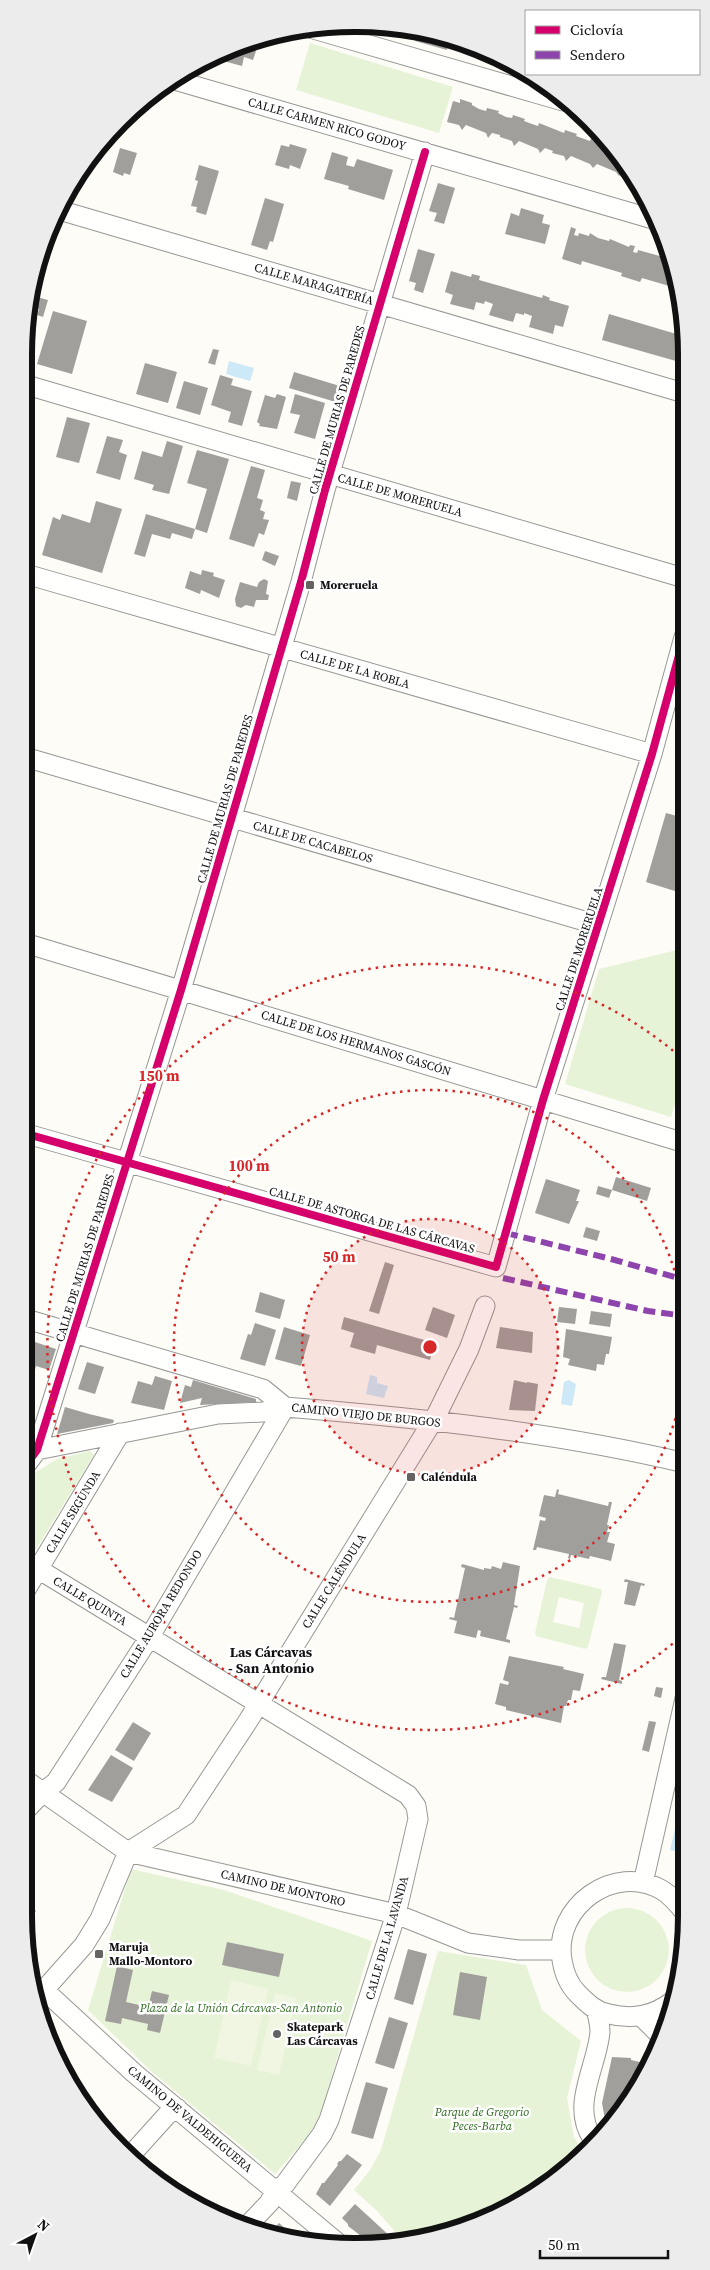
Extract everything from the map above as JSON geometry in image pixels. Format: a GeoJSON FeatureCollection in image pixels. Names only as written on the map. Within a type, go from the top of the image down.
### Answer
{"type":"FeatureCollection","features":[{"type":"Feature","properties":{"kind":"street"},"geometry":{"type":"LineString","coordinates":[[329,33],[545,95]]}},
{"type":"Feature","properties":{"kind":"street","name":"CALLE CARMEN RICO GODOY"},"geometry":{"type":"LineString","coordinates":[[183,83],[646,217]]}},
{"type":"Feature","properties":{"kind":"street","name":"CALLE DE MURIAS DE PAREDES"},"geometry":{"type":"LineString","coordinates":[[37,1450],[181,990],[425,152]]}},
{"type":"Feature","properties":{"kind":"street","name":"CALLE MARAGATERÍA"},"geometry":{"type":"LineString","coordinates":[[66,212],[678,390]]}},
{"type":"Feature","properties":{"kind":"street","name":"CALLE DE MORERUELA"},"geometry":{"type":"LineString","coordinates":[[32,387],[678,576]]}},
{"type":"Feature","properties":{"kind":"street","name":"CALLE DE LA ROBLA"},"geometry":{"type":"LineString","coordinates":[[32,576],[652,754]]}},
{"type":"Feature","properties":{"kind":"street","name":"CALLE DE MORERUELA"},"geometry":{"type":"LineString","coordinates":[[496,1267],[543,1100],[678,671]]}},
{"type":"Feature","properties":{"kind":"street","name":"CALLE DE CACABELOS"},"geometry":{"type":"LineString","coordinates":[[32,759],[598,925]]}},
{"type":"Feature","properties":{"kind":"street","name":"CALLE DE LOS HERMANOS GASCÓN"},"geometry":{"type":"LineString","coordinates":[[32,945],[678,1141]]}},
{"type":"Feature","properties":{"kind":"street","name":"CALLE DE ASTORGA DE LAS CÁRCAVAS"},"geometry":{"type":"LineString","coordinates":[[32,1135],[496,1267]]}},
{"type":"Feature","properties":{"kind":"street","name":"CALLE CALÉNDULA"},"geometry":{"type":"LineString","coordinates":[[128,1852],[186,1815],[259,1703],[432,1421],[469,1348],[485,1306]]}},
{"type":"Feature","properties":{"kind":"street"},"geometry":{"type":"LineString","coordinates":[[32,1321],[263,1389],[285,1406]]}},
{"type":"Feature","properties":{"kind":"street","name":"CAMINO VIEJO DE BURGOS"},"geometry":{"type":"LineString","coordinates":[[37,1450],[218,1414],[263,1412],[285,1406],[432,1421],[574,1440],[678,1461]]}},
{"type":"Feature","properties":{"kind":"street","name":"CALLE AURORA REDONDO"},"geometry":{"type":"LineString","coordinates":[[32,1803],[42,1792],[56,1782],[149,1638],[285,1406]]}},
{"type":"Feature","properties":{"kind":"street","name":"CALLE SEGUNDA"},"geometry":{"type":"LineString","coordinates":[[32,1565],[120,1433]]}},
{"type":"Feature","properties":{"kind":"street"},"geometry":{"type":"LineString","coordinates":[[32,1457],[37,1450]]}},
{"type":"Feature","properties":{"kind":"street","name":"CALLE QUINTA"},"geometry":{"type":"LineString","coordinates":[[32,1565],[149,1638],[259,1703]]}},
{"type":"Feature","properties":{"kind":"street","name":"CALLE DE LA LAVANDA"},"geometry":{"type":"LineString","coordinates":[[252,2220],[270,2202],[274,2191],[285,2184],[322,2134],[329,2120],[396,1914],[418,1819],[416,1806],[408,1795],[259,1703]]}},
{"type":"Feature","properties":{"kind":"street"},"geometry":{"type":"LineString","coordinates":[[643,1883],[678,1738]]}},
{"type":"Feature","properties":{"kind":"street","name":"CAMINO DE MONTORO"},"geometry":{"type":"LineString","coordinates":[[32,1785],[128,1852],[396,1914],[468,1943],[519,1950],[561,1950]]}},
{"type":"Feature","properties":{"kind":"street"},"geometry":{"type":"LineString","coordinates":[[42,1992],[84,1945],[100,1919],[128,1852]]}},
{"type":"Feature","properties":{"kind":"street"},"geometry":{"type":"LineString","coordinates":[[664,2008],[642,2017],[624,2018],[605,2014],[596,2009],[574,1990],[564,1971],[561,1950],[566,1924],[572,1912],[586,1897],[603,1887],[623,1882],[643,1883],[661,1890],[678,1902]]}},
{"type":"Feature","properties":{"kind":"street","name":"CAMINO DE VALDEHIGUERA"},"geometry":{"type":"LineString","coordinates":[[43,1996],[330,2237]]}},
{"type":"Feature","properties":{"kind":"street"},"geometry":{"type":"LineString","coordinates":[[590,2136],[583,2109],[590,2069],[600,2032],[596,2009]]}},
{"type":"Feature","properties":{"kind":"street"},"geometry":{"type":"LineString","coordinates":[[642,2017],[656,2031]]}},
{"type":"Feature","properties":{"kind":"street"},"geometry":{"type":"LineString","coordinates":[[135,2150],[167,2115],[177,2108]]}},
{"type":"Feature","properties":{"kind":"green space"},"geometry":{"type":"Polygon","coordinates":[[[310,43],[453,87],[439,133],[296,90],[310,43]]]}},
{"type":"Feature","properties":{"kind":"green space"},"geometry":{"type":"Polygon","coordinates":[[[678,950],[678,1094],[671,1117],[565,1084],[599,969],[678,950]]]}},
{"type":"Feature","properties":{"kind":"green space"},"geometry":{"type":"Polygon","coordinates":[[[90,1451],[94,1455],[35,1551],[32,1549],[32,1475],[57,1459],[90,1451]]]}},
{"type":"Feature","properties":{"kind":"green space"},"geometry":{"type":"Polygon","coordinates":[[[550,1577],[601,1589],[602,1592],[588,1647],[585,1649],[536,1636],[535,1633],[547,1580],[550,1577]],[[559,1597],[553,1622],[579,1628],[584,1603],[559,1597]]]}},
{"type":"Feature","properties":{"kind":"green space","name":"Plaza de la Unión Cárcavas-San Antonio"},"geometry":{"type":"Polygon","coordinates":[[[131,1869],[224,1890],[372,1941],[321,2112],[310,2134],[275,2174],[152,2072],[88,2010],[131,1869]]]}},
{"type":"Feature","properties":{"kind":"green space"},"geometry":{"type":"Polygon","coordinates":[[[627,1908],[643,1911],[657,1920],[666,1934],[669,1950],[666,1966],[657,1980],[643,1989],[627,1992],[611,1989],[597,1980],[588,1966],[585,1950],[588,1934],[597,1920],[611,1911],[627,1908]]]}},
{"type":"Feature","properties":{"kind":"green space","name":"Parque de Gregorio Peces-Barba"},"geometry":{"type":"Polygon","coordinates":[[[438,1951],[526,1965],[542,2010],[581,2041],[567,2098],[574,2137],[580,2146],[551,2171],[498,2204],[438,2227],[398,2235],[377,2211],[354,2190],[370,2170],[381,2150],[438,1951]]]}},
{"type":"Feature","properties":{"kind":"green space"},"geometry":{"type":"Polygon","coordinates":[[[231,1980],[268,1989],[251,2066],[214,2058],[231,1980]]]}},
{"type":"Feature","properties":{"kind":"green space","name":"Skatepark Las Cárcavas"},"geometry":{"type":"Polygon","coordinates":[[[275,1993],[296,1998],[279,2075],[257,2070],[275,1993]]]}},
{"type":"Feature","properties":{"kind":"water"},"geometry":{"type":"Polygon","coordinates":[[[229,361],[254,368],[250,381],[226,374],[229,361]]]}},
{"type":"Feature","properties":{"kind":"water"},"geometry":{"type":"Polygon","coordinates":[[[370,1375],[377,1377],[377,1383],[388,1386],[384,1398],[366,1394],[370,1375]]]}},
{"type":"Feature","properties":{"kind":"water"},"geometry":{"type":"Polygon","coordinates":[[[569,1380],[576,1384],[572,1406],[561,1404],[564,1382],[569,1380]]]}},
{"type":"Feature","properties":{"kind":"water"},"geometry":{"type":"Polygon","coordinates":[[[678,1817],[678,1852],[670,1850],[678,1817]]]}},
{"type":"Feature","properties":{"kind":"building"},"geometry":{"type":"Polygon","coordinates":[[[416,39],[448,46],[447,50],[415,41],[416,39]]]}},
{"type":"Feature","properties":{"kind":"building"},"geometry":{"type":"Polygon","coordinates":[[[257,48],[253,60],[244,57],[242,66],[223,61],[257,48]]]}},
{"type":"Feature","properties":{"kind":"building"},"geometry":{"type":"Polygon","coordinates":[[[460,99],[472,103],[472,105],[479,109],[486,111],[487,108],[499,111],[498,113],[506,117],[512,118],[513,115],[538,126],[539,123],[564,133],[565,130],[577,134],[576,136],[590,141],[591,138],[594,139],[621,174],[619,176],[616,172],[597,164],[593,168],[590,164],[571,156],[566,161],[564,156],[552,153],[553,151],[545,148],[540,153],[538,149],[519,141],[514,146],[512,141],[500,137],[500,135],[492,133],[488,138],[486,133],[466,125],[462,130],[459,125],[447,122],[453,101],[460,103],[460,99]]]}},
{"type":"Feature","properties":{"kind":"building"},"geometry":{"type":"Polygon","coordinates":[[[290,144],[307,149],[300,169],[290,165],[289,169],[275,165],[281,145],[289,147],[290,144]]]}},
{"type":"Feature","properties":{"kind":"building"},"geometry":{"type":"Polygon","coordinates":[[[120,148],[137,153],[130,175],[124,173],[123,176],[113,172],[120,148]]]}},
{"type":"Feature","properties":{"kind":"building"},"geometry":{"type":"Polygon","coordinates":[[[332,152],[348,157],[346,165],[354,167],[357,159],[393,170],[384,200],[348,189],[349,186],[324,179],[332,152]]]}},
{"type":"Feature","properties":{"kind":"building"},"geometry":{"type":"Polygon","coordinates":[[[199,165],[219,171],[206,215],[196,212],[197,207],[191,206],[198,181],[195,180],[199,165]]]}},
{"type":"Feature","properties":{"kind":"building"},"geometry":{"type":"Polygon","coordinates":[[[438,183],[455,188],[444,224],[434,221],[437,213],[429,211],[438,183]]]}},
{"type":"Feature","properties":{"kind":"building"},"geometry":{"type":"Polygon","coordinates":[[[265,198],[284,204],[273,242],[270,241],[267,250],[251,245],[265,198]]]}},
{"type":"Feature","properties":{"kind":"building"},"geometry":{"type":"Polygon","coordinates":[[[521,208],[544,215],[542,223],[550,225],[545,244],[505,234],[511,213],[519,216],[521,208]]]}},
{"type":"Feature","properties":{"kind":"building"},"geometry":{"type":"Polygon","coordinates":[[[571,227],[576,229],[574,235],[578,236],[579,233],[589,236],[590,233],[598,238],[609,241],[610,239],[629,247],[630,245],[635,246],[633,252],[637,253],[638,250],[662,257],[670,286],[642,278],[640,282],[621,276],[622,273],[582,261],[581,265],[562,259],[571,227]]]}},
{"type":"Feature","properties":{"kind":"building"},"geometry":{"type":"Polygon","coordinates":[[[418,249],[435,254],[423,293],[414,290],[416,283],[409,281],[418,249]]]}},
{"type":"Feature","properties":{"kind":"building"},"geometry":{"type":"Polygon","coordinates":[[[451,271],[471,277],[472,274],[480,276],[479,280],[542,298],[543,295],[550,298],[549,300],[569,306],[563,327],[555,325],[553,334],[529,327],[532,316],[524,313],[524,315],[516,313],[513,322],[489,315],[493,304],[485,301],[484,304],[476,302],[474,310],[450,304],[453,295],[445,292],[451,271]]]}},
{"type":"Feature","properties":{"kind":"building"},"geometry":{"type":"Polygon","coordinates":[[[38,297],[48,300],[43,317],[37,315],[39,309],[36,308],[38,297]]]}},
{"type":"Feature","properties":{"kind":"building"},"geometry":{"type":"Polygon","coordinates":[[[53,311],[87,321],[72,374],[37,364],[53,311]]]}},
{"type":"Feature","properties":{"kind":"building"},"geometry":{"type":"Polygon","coordinates":[[[609,314],[677,334],[678,362],[602,340],[609,314]]]}},
{"type":"Feature","properties":{"kind":"building"},"geometry":{"type":"Polygon","coordinates":[[[213,349],[219,350],[215,365],[208,363],[213,349]]]}},
{"type":"Feature","properties":{"kind":"building"},"geometry":{"type":"Polygon","coordinates":[[[145,363],[177,372],[168,403],[136,394],[145,363]]]}},
{"type":"Feature","properties":{"kind":"building"},"geometry":{"type":"Polygon","coordinates":[[[294,372],[343,387],[339,403],[289,388],[294,372]]]}},
{"type":"Feature","properties":{"kind":"building"},"geometry":{"type":"Polygon","coordinates":[[[220,375],[233,379],[231,385],[252,391],[242,426],[228,422],[231,412],[211,405],[220,375]]]}},
{"type":"Feature","properties":{"kind":"building"},"geometry":{"type":"Polygon","coordinates":[[[184,381],[208,388],[200,415],[176,408],[184,381]]]}},
{"type":"Feature","properties":{"kind":"building"},"geometry":{"type":"Polygon","coordinates":[[[277,394],[286,397],[277,429],[259,426],[260,424],[257,422],[265,395],[275,398],[277,394]]]}},
{"type":"Feature","properties":{"kind":"building"},"geometry":{"type":"Polygon","coordinates":[[[295,394],[325,403],[315,439],[294,433],[300,415],[290,413],[295,394]]]}},
{"type":"Feature","properties":{"kind":"building"},"geometry":{"type":"Polygon","coordinates":[[[67,417],[90,423],[79,463],[56,457],[67,417]]]}},
{"type":"Feature","properties":{"kind":"building"},"geometry":{"type":"Polygon","coordinates":[[[107,436],[123,440],[119,452],[127,455],[120,480],[96,473],[107,436]]]}},
{"type":"Feature","properties":{"kind":"building"},"geometry":{"type":"Polygon","coordinates":[[[167,441],[183,446],[169,494],[152,490],[154,485],[134,479],[142,451],[162,457],[167,441]]]}},
{"type":"Feature","properties":{"kind":"building"},"geometry":{"type":"Polygon","coordinates":[[[197,450],[229,459],[207,533],[195,529],[207,489],[187,483],[197,450]]]}},
{"type":"Feature","properties":{"kind":"building"},"geometry":{"type":"Polygon","coordinates":[[[251,466],[265,470],[257,498],[263,500],[260,510],[265,512],[263,519],[269,520],[264,535],[259,533],[254,547],[229,539],[251,466]]]}},
{"type":"Feature","properties":{"kind":"building"},"geometry":{"type":"Polygon","coordinates":[[[291,481],[301,483],[297,501],[287,498],[291,481]]]}},
{"type":"Feature","properties":{"kind":"building"},"geometry":{"type":"Polygon","coordinates":[[[96,501],[122,509],[102,573],[42,555],[53,517],[60,520],[62,514],[90,523],[96,501]]]}},
{"type":"Feature","properties":{"kind":"building"},"geometry":{"type":"Polygon","coordinates":[[[146,514],[195,529],[192,539],[172,533],[170,539],[152,534],[145,557],[134,554],[146,514]]]}},
{"type":"Feature","properties":{"kind":"building"},"geometry":{"type":"Polygon","coordinates":[[[265,551],[279,556],[275,566],[262,560],[265,551]]]}},
{"type":"Feature","properties":{"kind":"building"},"geometry":{"type":"Polygon","coordinates":[[[202,570],[214,573],[213,576],[225,580],[219,598],[201,590],[200,594],[185,588],[190,571],[201,575],[202,570]]]}},
{"type":"Feature","properties":{"kind":"building"},"geometry":{"type":"Polygon","coordinates":[[[264,579],[268,581],[266,594],[269,595],[268,600],[256,600],[254,607],[246,605],[241,608],[236,606],[235,599],[240,582],[257,587],[259,582],[264,579]]]}},
{"type":"Feature","properties":{"kind":"building"},"geometry":{"type":"Polygon","coordinates":[[[666,813],[678,816],[678,892],[646,882],[666,813]]]}},
{"type":"Feature","properties":{"kind":"building"},"geometry":{"type":"Polygon","coordinates":[[[616,1177],[651,1188],[647,1201],[612,1190],[616,1177]]]}},
{"type":"Feature","properties":{"kind":"building"},"geometry":{"type":"Polygon","coordinates":[[[546,1179],[580,1190],[576,1201],[579,1201],[569,1224],[535,1213],[546,1179]]]}},
{"type":"Feature","properties":{"kind":"building"},"geometry":{"type":"Polygon","coordinates":[[[598,1186],[612,1190],[609,1198],[596,1194],[598,1186]]]}},
{"type":"Feature","properties":{"kind":"building"},"geometry":{"type":"Polygon","coordinates":[[[586,1227],[600,1231],[597,1241],[583,1237],[586,1227]]]}},
{"type":"Feature","properties":{"kind":"building"},"geometry":{"type":"Polygon","coordinates":[[[385,1262],[394,1265],[379,1314],[369,1311],[385,1262]]]}},
{"type":"Feature","properties":{"kind":"building"},"geometry":{"type":"Polygon","coordinates":[[[260,1292],[285,1300],[280,1319],[255,1312],[260,1292]]]}},
{"type":"Feature","properties":{"kind":"building"},"geometry":{"type":"Polygon","coordinates":[[[433,1307],[455,1315],[447,1338],[425,1330],[433,1307]]]}},
{"type":"Feature","properties":{"kind":"building"},"geometry":{"type":"Polygon","coordinates":[[[559,1307],[577,1309],[575,1324],[557,1322],[559,1307]]]}},
{"type":"Feature","properties":{"kind":"building"},"geometry":{"type":"Polygon","coordinates":[[[591,1311],[612,1314],[610,1327],[589,1324],[591,1311]]]}},
{"type":"Feature","properties":{"kind":"building"},"geometry":{"type":"Polygon","coordinates":[[[344,1317],[435,1343],[430,1360],[377,1345],[375,1354],[350,1347],[354,1333],[341,1329],[344,1317]]]}},
{"type":"Feature","properties":{"kind":"building"},"geometry":{"type":"Polygon","coordinates":[[[255,1323],[276,1330],[265,1366],[240,1359],[248,1334],[251,1335],[255,1323]]]}},
{"type":"Feature","properties":{"kind":"building"},"geometry":{"type":"Polygon","coordinates":[[[284,1327],[310,1335],[301,1366],[275,1359],[284,1327]]]}},
{"type":"Feature","properties":{"kind":"building"},"geometry":{"type":"Polygon","coordinates":[[[500,1327],[533,1332],[532,1353],[496,1348],[500,1327]]]}},
{"type":"Feature","properties":{"kind":"building"},"geometry":{"type":"Polygon","coordinates":[[[566,1329],[612,1337],[609,1354],[606,1354],[604,1365],[597,1364],[596,1371],[568,1365],[570,1359],[563,1357],[566,1329]]]}},
{"type":"Feature","properties":{"kind":"building"},"geometry":{"type":"Polygon","coordinates":[[[32,1341],[56,1349],[49,1370],[36,1366],[34,1373],[32,1372],[32,1341]]]}},
{"type":"Feature","properties":{"kind":"building"},"geometry":{"type":"Polygon","coordinates":[[[87,1362],[104,1367],[95,1394],[78,1389],[87,1362]]]}},
{"type":"Feature","properties":{"kind":"building"},"geometry":{"type":"Polygon","coordinates":[[[155,1376],[172,1381],[164,1410],[131,1403],[138,1381],[152,1385],[155,1376]]]}},
{"type":"Feature","properties":{"kind":"building"},"geometry":{"type":"Polygon","coordinates":[[[193,1380],[256,1399],[256,1402],[200,1405],[202,1398],[180,1403],[185,1385],[191,1387],[193,1380]]]}},
{"type":"Feature","properties":{"kind":"building"},"geometry":{"type":"Polygon","coordinates":[[[514,1380],[538,1384],[535,1411],[509,1410],[514,1380]]]}},
{"type":"Feature","properties":{"kind":"building"},"geometry":{"type":"Polygon","coordinates":[[[65,1407],[114,1420],[113,1423],[57,1434],[65,1407]]]}},
{"type":"Feature","properties":{"kind":"building"},"geometry":{"type":"Polygon","coordinates":[[[32,1413],[35,1414],[32,1424],[32,1413]]]}},
{"type":"Feature","properties":{"kind":"building"},"geometry":{"type":"Polygon","coordinates":[[[557,1489],[559,1490],[558,1494],[608,1506],[609,1502],[612,1502],[607,1525],[609,1525],[607,1532],[610,1532],[607,1542],[615,1544],[611,1561],[590,1556],[589,1559],[571,1555],[570,1559],[568,1558],[569,1554],[537,1547],[536,1550],[533,1550],[540,1520],[545,1521],[546,1518],[539,1516],[544,1495],[555,1497],[557,1489]]]}},
{"type":"Feature","properties":{"kind":"building"},"geometry":{"type":"Polygon","coordinates":[[[503,1562],[520,1566],[514,1605],[518,1606],[517,1608],[514,1607],[506,1639],[510,1640],[510,1643],[480,1636],[481,1631],[478,1630],[476,1638],[454,1633],[457,1621],[449,1619],[450,1617],[454,1618],[465,1568],[461,1567],[462,1564],[484,1570],[484,1568],[491,1569],[492,1566],[501,1569],[503,1562]]]}},
{"type":"Feature","properties":{"kind":"building"},"geometry":{"type":"Polygon","coordinates":[[[625,1579],[645,1584],[644,1586],[641,1585],[635,1606],[624,1604],[628,1582],[624,1582],[625,1579]]]}},
{"type":"Feature","properties":{"kind":"building"},"geometry":{"type":"Polygon","coordinates":[[[614,1643],[626,1645],[619,1680],[622,1681],[622,1684],[601,1679],[606,1677],[614,1643]]]}},
{"type":"Feature","properties":{"kind":"building"},"geometry":{"type":"Polygon","coordinates":[[[509,1656],[564,1667],[563,1669],[584,1674],[580,1691],[573,1690],[571,1700],[568,1700],[566,1706],[564,1706],[561,1723],[506,1710],[506,1707],[495,1704],[500,1683],[508,1685],[509,1682],[503,1680],[509,1656]]]}},
{"type":"Feature","properties":{"kind":"building"},"geometry":{"type":"Polygon","coordinates":[[[656,1687],[663,1688],[661,1698],[654,1696],[656,1687]]]}},
{"type":"Feature","properties":{"kind":"building"},"geometry":{"type":"Polygon","coordinates":[[[649,1721],[656,1722],[649,1752],[642,1750],[649,1721]]]}},
{"type":"Feature","properties":{"kind":"building"},"geometry":{"type":"Polygon","coordinates":[[[133,1722],[151,1733],[134,1761],[115,1750],[133,1722]]]}},
{"type":"Feature","properties":{"kind":"building"},"geometry":{"type":"Polygon","coordinates":[[[111,1755],[133,1768],[112,1802],[88,1790],[111,1755]]]}},
{"type":"Feature","properties":{"kind":"building"},"geometry":{"type":"Polygon","coordinates":[[[32,1907],[36,1911],[32,1915],[32,1907]]]}},
{"type":"Feature","properties":{"kind":"building"},"geometry":{"type":"Polygon","coordinates":[[[227,1942],[284,1954],[279,1977],[222,1965],[227,1942]]]}},
{"type":"Feature","properties":{"kind":"building"},"geometry":{"type":"Polygon","coordinates":[[[408,1949],[427,1954],[413,2005],[394,1999],[408,1949]]]}},
{"type":"Feature","properties":{"kind":"building"},"geometry":{"type":"Polygon","coordinates":[[[117,1966],[133,1970],[126,2002],[148,2007],[152,1991],[169,1995],[160,2033],[147,2030],[148,2024],[122,2018],[121,2024],[105,2021],[117,1966]]]}},
{"type":"Feature","properties":{"kind":"building"},"geometry":{"type":"Polygon","coordinates":[[[460,1972],[487,1977],[480,2020],[453,2015],[460,1972]]]}},
{"type":"Feature","properties":{"kind":"building"},"geometry":{"type":"Polygon","coordinates":[[[389,2017],[408,2023],[394,2069],[375,2063],[389,2017]]]}},
{"type":"Feature","properties":{"kind":"building"},"geometry":{"type":"Polygon","coordinates":[[[612,2057],[631,2058],[631,2060],[642,2062],[623,2094],[605,2119],[602,2103],[612,2057]]]}},
{"type":"Feature","properties":{"kind":"building"},"geometry":{"type":"Polygon","coordinates":[[[366,2082],[388,2088],[373,2139],[351,2133],[366,2082]]]}},
{"type":"Feature","properties":{"kind":"building"},"geometry":{"type":"Polygon","coordinates":[[[347,2154],[362,2165],[330,2206],[316,2194],[339,2161],[347,2154]]]}},
{"type":"Feature","properties":{"kind":"building"},"geometry":{"type":"Polygon","coordinates":[[[355,2204],[390,2236],[363,2238],[348,2226],[342,2218],[355,2204]]]}},
{"type":"Feature","properties":{"kind":"building"},"geometry":{"type":"Polygon","coordinates":[[[279,2223],[287,2230],[275,2228],[279,2223]]]}},
{"type":"Feature","properties":{"kind":"marked path"},"geometry":{"type":"LineString","coordinates":[[506,1233],[678,1278]]}},
{"type":"Feature","properties":{"kind":"marked path"},"geometry":{"type":"LineString","coordinates":[[503,1278],[648,1311],[678,1315]]}},
{"type":"Feature","properties":{"kind":"cycle path"},"geometry":{"type":"LineString","coordinates":[[32,1457],[37,1450],[181,990],[301,582],[325,490],[425,152]]}},
{"type":"Feature","properties":{"kind":"cycle path"},"geometry":{"type":"LineString","coordinates":[[32,1135],[496,1267],[543,1100],[652,754],[678,659]]}},
{"type":"Feature","properties":{"kind":"place","name":"Moreruela"},"geometry":{"type":"Point","coordinates":[310,585]}},
{"type":"Feature","properties":{"kind":"place","name":"Caléndula"},"geometry":{"type":"Point","coordinates":[411,1477]}},
{"type":"Feature","properties":{"kind":"place","name":"Maruja Mallo-Montoro"},"geometry":{"type":"Point","coordinates":[99,1954]}},
{"type":"Feature","properties":{"kind":"place","name":"Skatepark Las Cárcavas"},"geometry":{"type":"Point","coordinates":[277,2034]}},
{"type":"Feature","properties":{"kind":"district","name":"Las Cárcavas - San Antonio"},"geometry":{"type":"Point","coordinates":[271,1660]}}]}
